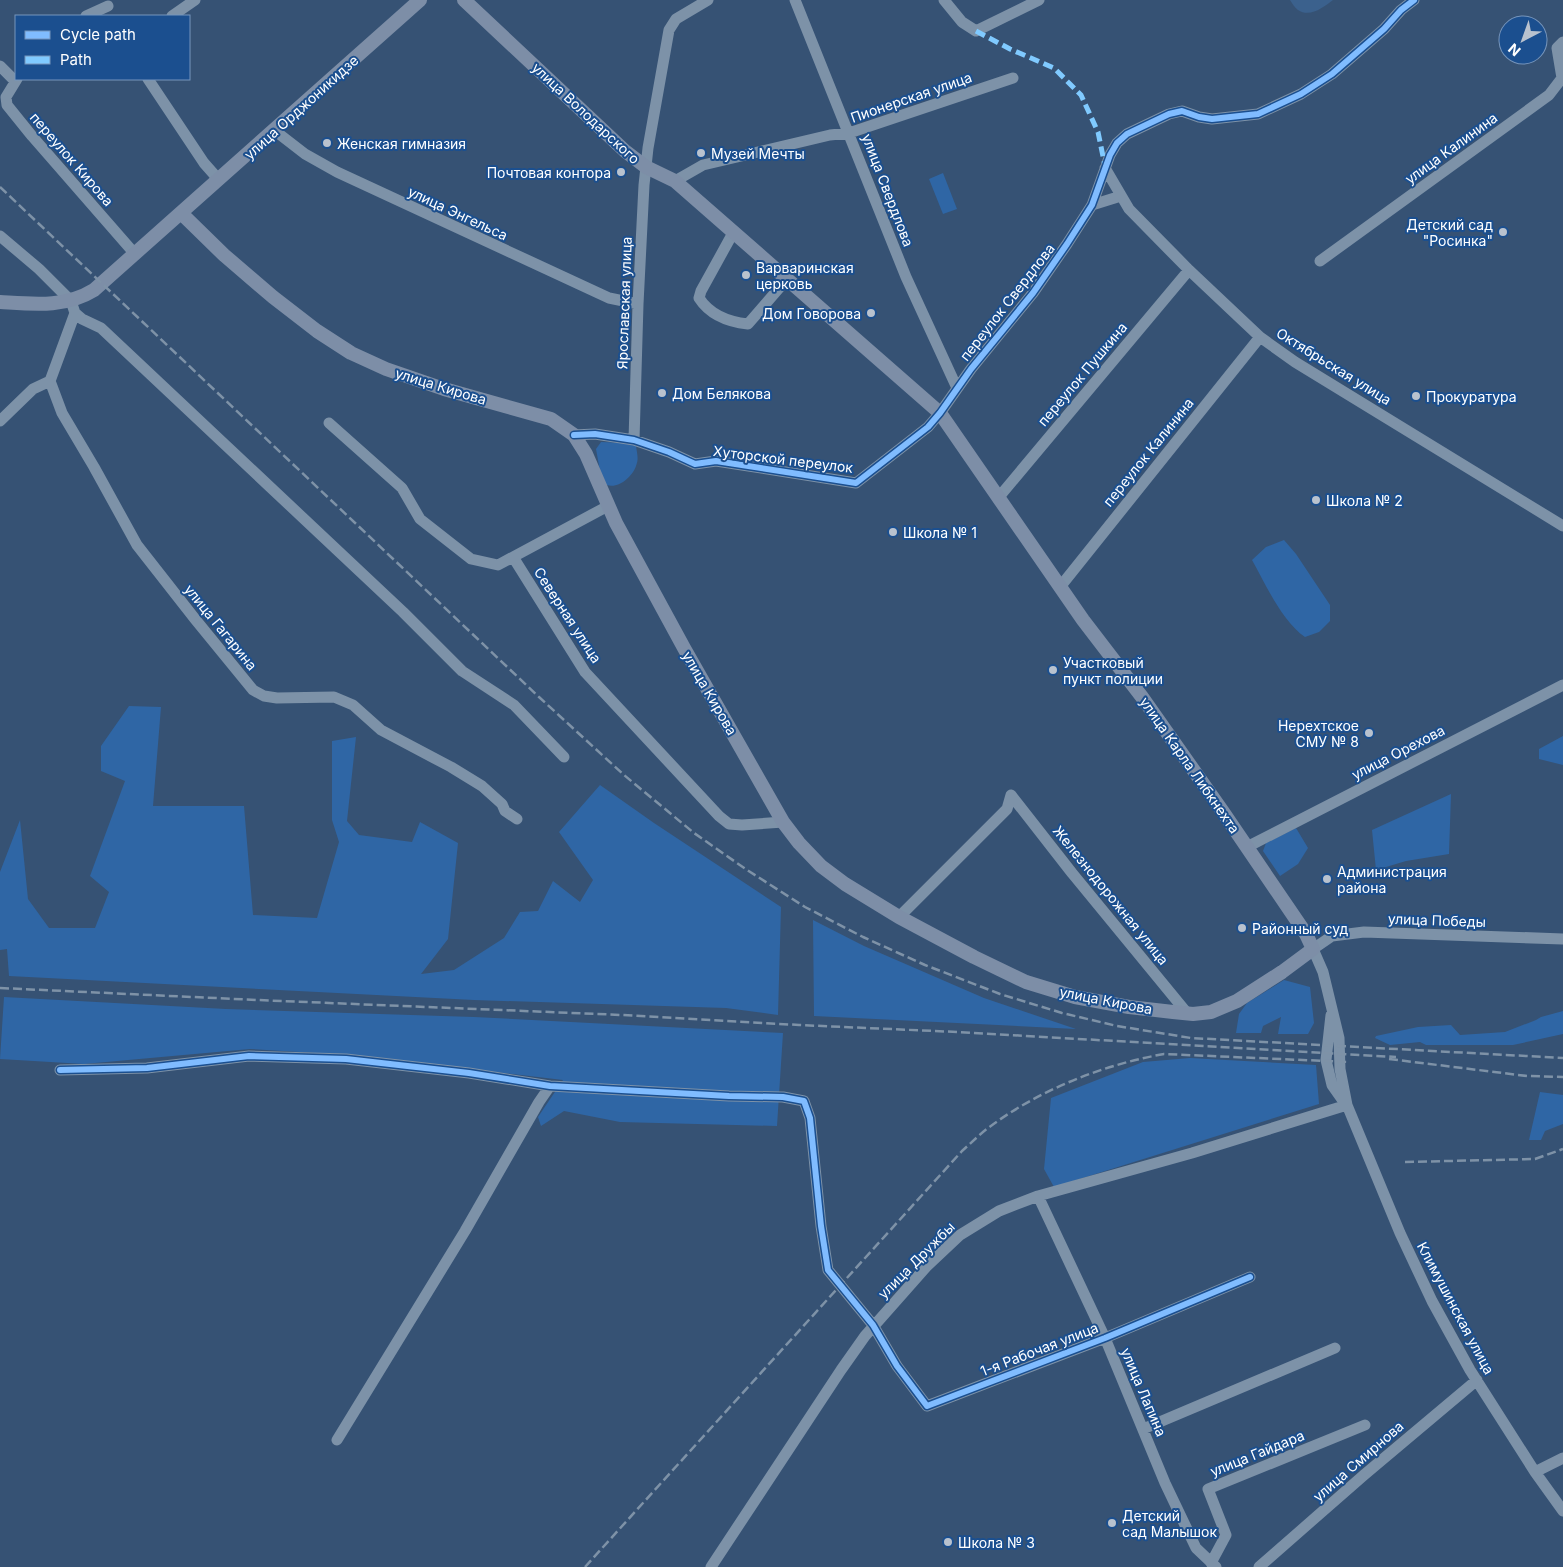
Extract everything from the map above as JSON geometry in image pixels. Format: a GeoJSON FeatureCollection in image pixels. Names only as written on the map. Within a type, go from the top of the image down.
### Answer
{"type":"FeatureCollection","features":[{"type":"Feature","properties":{"kind":"main road","name":"улица Орджоникидзе"},"geometry":{"type":"LineString","coordinates":[[73,307],[219,180],[420,0]]}},
{"type":"Feature","properties":{"kind":"main road","name":"улица Володарского"},"geometry":{"type":"LineString","coordinates":[[464,0],[625,151],[646,167],[675,181],[940,413]]}},
{"type":"Feature","properties":{"kind":"main road","name":"улица Кирова"},"geometry":{"type":"LineString","coordinates":[[181,213],[224,255],[273,297],[317,331],[351,353],[386,369],[551,419],[574,435],[586,454],[608,506],[684,648],[784,822],[799,843],[821,866],[845,884],[899,917],[1026,982],[1075,997],[1129,1007],[1187,1013],[1211,1012],[1237,1000],[1282,972],[1314,949]]}},
{"type":"Feature","properties":{"kind":"main road"},"geometry":{"type":"LineString","coordinates":[[0,302],[73,307]]}},
{"type":"Feature","properties":{"kind":"main road","name":"улица Карла Либкнехта"},"geometry":{"type":"LineString","coordinates":[[940,413],[1092,633],[1142,696],[1247,847],[1306,934],[1314,949]]}},
{"type":"Feature","properties":{"kind":"street"},"geometry":{"type":"LineString","coordinates":[[173,15],[195,0]]}},
{"type":"Feature","properties":{"kind":"street","name":"Ярославская улица"},"geometry":{"type":"LineString","coordinates":[[634,440],[638,304],[646,167],[669,30],[676,19],[708,0]]}},
{"type":"Feature","properties":{"kind":"street","name":"улица Свердлова"},"geometry":{"type":"LineString","coordinates":[[795,0],[906,276],[957,388]]}},
{"type":"Feature","properties":{"kind":"street"},"geometry":{"type":"LineString","coordinates":[[944,0],[962,22],[976,31],[1039,0]]}},
{"type":"Feature","properties":{"kind":"street","name":"переулок Свердлова"},"geometry":{"type":"LineString","coordinates":[[940,413],[957,388],[1033,293],[1067,244],[1092,204],[1110,155],[1117,143],[1127,134],[1169,114],[1182,111],[1212,119],[1258,114],[1301,94],[1332,74],[1414,0]]}},
{"type":"Feature","properties":{"kind":"street"},"geometry":{"type":"LineString","coordinates":[[89,15],[109,7]]}},
{"type":"Feature","properties":{"kind":"street","name":"улица Калинина"},"geometry":{"type":"LineString","coordinates":[[1320,261],[1549,95],[1562,78],[1557,48],[1563,42]]}},
{"type":"Feature","properties":{"kind":"street"},"geometry":{"type":"LineString","coordinates":[[0,66],[15,79]]}},
{"type":"Feature","properties":{"kind":"street","name":"Пионерская улица"},"geometry":{"type":"LineString","coordinates":[[675,181],[703,165],[830,135],[849,133],[1013,78]]}},
{"type":"Feature","properties":{"kind":"street","name":"переулок Кирова"},"geometry":{"type":"LineString","coordinates":[[16,80],[6,97],[7,105],[134,254]]}},
{"type":"Feature","properties":{"kind":"street"},"geometry":{"type":"LineString","coordinates":[[149,80],[204,163],[219,180]]}},
{"type":"Feature","properties":{"kind":"street","name":"улица Энгельса"},"geometry":{"type":"LineString","coordinates":[[274,130],[305,154],[337,172],[609,298],[638,304]]}},
{"type":"Feature","properties":{"kind":"street","name":"Октябрьская улица"},"geometry":{"type":"LineString","coordinates":[[1105,168],[1129,209],[1189,270],[1260,337],[1295,362],[1563,526]]}},
{"type":"Feature","properties":{"kind":"street"},"geometry":{"type":"LineString","coordinates":[[1092,204],[1120,196]]}},
{"type":"Feature","properties":{"kind":"street"},"geometry":{"type":"LineString","coordinates":[[733,232],[701,291],[699,298],[703,304],[725,319],[748,324],[788,280]]}},
{"type":"Feature","properties":{"kind":"street"},"geometry":{"type":"LineString","coordinates":[[0,236],[39,269],[82,319],[101,328],[403,612],[462,671],[514,705],[564,757]]}},
{"type":"Feature","properties":{"kind":"street","name":"переулок Пушкина"},"geometry":{"type":"LineString","coordinates":[[999,497],[1189,270]]}},
{"type":"Feature","properties":{"kind":"street"},"geometry":{"type":"LineString","coordinates":[[0,421],[33,390],[50,380],[73,307]]}},
{"type":"Feature","properties":{"kind":"street","name":"переулок Калинина"},"geometry":{"type":"LineString","coordinates":[[1060,587],[1260,337]]}},
{"type":"Feature","properties":{"kind":"street","name":"улица Гагарина"},"geometry":{"type":"LineString","coordinates":[[50,380],[62,413],[137,545],[194,620],[253,690],[264,696],[276,698],[334,697],[353,705],[381,730],[452,767],[482,786],[502,804],[505,811],[517,819]]}},
{"type":"Feature","properties":{"kind":"street","name":"Хуторской переулок"},"geometry":{"type":"LineString","coordinates":[[574,435],[595,434],[634,440],[669,452],[695,464],[716,461],[856,483],[928,427],[940,413]]}},
{"type":"Feature","properties":{"kind":"street"},"geometry":{"type":"LineString","coordinates":[[329,423],[402,488],[420,519],[471,559],[498,565],[608,506]]}},
{"type":"Feature","properties":{"kind":"street","name":"Северная улица"},"geometry":{"type":"LineString","coordinates":[[513,557],[585,672],[719,816],[729,824],[784,822]]}},
{"type":"Feature","properties":{"kind":"street","name":"улица Орехова"},"geometry":{"type":"LineString","coordinates":[[1247,847],[1563,684]]}},
{"type":"Feature","properties":{"kind":"street","name":"Железнодорожная улица"},"geometry":{"type":"LineString","coordinates":[[899,917],[1007,809],[1011,794],[1187,1013]]}},
{"type":"Feature","properties":{"kind":"street","name":"улица Победы"},"geometry":{"type":"LineString","coordinates":[[1314,949],[1332,936],[1357,933],[1563,939]]}},
{"type":"Feature","properties":{"kind":"street","name":"Климушинская улица"},"geometry":{"type":"LineString","coordinates":[[1314,949],[1332,1004],[1326,1060],[1332,1085],[1346,1105],[1400,1233],[1424,1284],[1477,1380],[1535,1472],[1563,1511]]}},
{"type":"Feature","properties":{"kind":"street"},"geometry":{"type":"LineString","coordinates":[[60,1070],[147,1068],[255,1056],[346,1059],[469,1073],[550,1086],[729,1096],[783,1097],[804,1101],[810,1118],[821,1226],[828,1270],[873,1325]]}},
{"type":"Feature","properties":{"kind":"street"},"geometry":{"type":"LineString","coordinates":[[337,1440],[465,1231],[550,1086]]}},
{"type":"Feature","properties":{"kind":"street","name":"улица Дружбы"},"geometry":{"type":"LineString","coordinates":[[711,1567],[841,1370],[873,1325],[926,1267],[960,1235],[999,1211],[1038,1196],[1192,1153],[1346,1105]]}},
{"type":"Feature","properties":{"kind":"street","name":"улица Лапина"},"geometry":{"type":"LineString","coordinates":[[1038,1196],[1105,1338],[1165,1483],[1196,1548],[1214,1565]]}},
{"type":"Feature","properties":{"kind":"street","name":"1-я Рабочая улица"},"geometry":{"type":"LineString","coordinates":[[873,1325],[897,1366],[927,1406],[1105,1338],[1250,1277]]}},
{"type":"Feature","properties":{"kind":"street"},"geometry":{"type":"LineString","coordinates":[[1143,1429],[1335,1348]]}},
{"type":"Feature","properties":{"kind":"street","name":"улица Смирнова"},"geometry":{"type":"LineString","coordinates":[[1259,1567],[1477,1380]]}},
{"type":"Feature","properties":{"kind":"street","name":"улица Гайдара"},"geometry":{"type":"LineString","coordinates":[[1214,1565],[1226,1534],[1208,1489],[1365,1425]]}},
{"type":"Feature","properties":{"kind":"street"},"geometry":{"type":"LineString","coordinates":[[1535,1472],[1563,1458]]}},
{"type":"Feature","properties":{"kind":"shaded area"},"geometry":{"type":"Polygon","coordinates":[[[1290,0],[1333,0],[1317,11],[1307,13],[1298,10],[1290,0]]]}},
{"type":"Feature","properties":{"kind":"shaded area"},"geometry":{"type":"Polygon","coordinates":[[[943,173],[957,209],[943,214],[929,179],[943,173]]]}},
{"type":"Feature","properties":{"kind":"shaded area"},"geometry":{"type":"Polygon","coordinates":[[[601,442],[631,443],[636,446],[638,456],[636,466],[631,475],[622,483],[612,486],[602,482],[596,449],[601,442]]]}},
{"type":"Feature","properties":{"kind":"shaded area"},"geometry":{"type":"Polygon","coordinates":[[[1284,540],[1296,554],[1330,605],[1330,621],[1319,632],[1305,637],[1289,622],[1282,612],[1252,560],[1266,547],[1284,540]]]}},
{"type":"Feature","properties":{"kind":"shaded area"},"geometry":{"type":"Polygon","coordinates":[[[129,706],[161,707],[153,806],[244,806],[253,915],[317,918],[339,842],[332,820],[332,741],[356,737],[347,821],[359,835],[412,842],[420,822],[458,843],[448,939],[421,974],[454,970],[504,938],[520,912],[538,911],[553,881],[580,902],[593,880],[559,832],[600,785],[781,907],[778,1015],[726,1008],[474,1000],[9,976],[7,949],[0,950],[0,872],[20,820],[28,899],[49,928],[95,928],[109,892],[90,876],[125,781],[101,771],[101,746],[129,706]]]}},
{"type":"Feature","properties":{"kind":"shaded area"},"geometry":{"type":"Polygon","coordinates":[[[1563,736],[1563,765],[1539,759],[1539,749],[1563,736]]]}},
{"type":"Feature","properties":{"kind":"shaded area"},"geometry":{"type":"Polygon","coordinates":[[[1451,794],[1449,854],[1406,861],[1376,870],[1372,830],[1451,794]]]}},
{"type":"Feature","properties":{"kind":"shaded area"},"geometry":{"type":"Polygon","coordinates":[[[1296,828],[1308,848],[1298,864],[1280,876],[1263,851],[1266,843],[1296,828]]]}},
{"type":"Feature","properties":{"kind":"shaded area"},"geometry":{"type":"Polygon","coordinates":[[[813,920],[864,946],[984,998],[1076,1029],[814,1016],[813,920]]]}},
{"type":"Feature","properties":{"kind":"shaded area"},"geometry":{"type":"Polygon","coordinates":[[[1284,980],[1310,987],[1314,1023],[1308,1034],[1278,1034],[1281,1017],[1263,1026],[1261,1033],[1236,1033],[1239,1014],[1247,1003],[1284,980]]]}},
{"type":"Feature","properties":{"kind":"shaded area"},"geometry":{"type":"Polygon","coordinates":[[[4,997],[226,1009],[474,1017],[783,1033],[777,1126],[620,1122],[564,1111],[541,1126],[538,1117],[563,1080],[348,1055],[250,1049],[84,1064],[0,1059],[4,997]]]}},
{"type":"Feature","properties":{"kind":"shaded area"},"geometry":{"type":"Polygon","coordinates":[[[1563,1011],[1563,1034],[1513,1045],[1426,1045],[1420,1042],[1390,1045],[1375,1038],[1376,1036],[1418,1027],[1451,1025],[1460,1035],[1505,1032],[1541,1017],[1563,1011]]]}},
{"type":"Feature","properties":{"kind":"shaded area"},"geometry":{"type":"Polygon","coordinates":[[[1190,1058],[1316,1065],[1319,1104],[1054,1187],[1044,1169],[1051,1098],[1143,1062],[1190,1058]]]}},
{"type":"Feature","properties":{"kind":"shaded area"},"geometry":{"type":"Polygon","coordinates":[[[1540,1092],[1563,1095],[1563,1124],[1545,1131],[1541,1140],[1529,1140],[1540,1092]]]}},
{"type":"Feature","properties":{"kind":"railway"},"geometry":{"type":"LineString","coordinates":[[0,187],[539,697],[624,775],[694,833],[805,907],[863,937],[925,965],[1000,994],[1062,1013],[1117,1026],[1191,1038],[1563,1058]]}},
{"type":"Feature","properties":{"kind":"railway"},"geometry":{"type":"LineString","coordinates":[[0,988],[622,1015],[1396,1057]]}},
{"type":"Feature","properties":{"kind":"railway"},"geometry":{"type":"LineString","coordinates":[[585,1567],[962,1151],[1008,1114],[1050,1091],[1095,1072],[1164,1054],[1349,1062]]}},
{"type":"Feature","properties":{"kind":"railway"},"geometry":{"type":"LineString","coordinates":[[1389,1059],[1527,1076],[1563,1077]]}},
{"type":"Feature","properties":{"kind":"railway"},"geometry":{"type":"LineString","coordinates":[[1405,1162],[1535,1159],[1563,1149]]}},
{"type":"Feature","properties":{"kind":"marked path"},"geometry":{"type":"LineString","coordinates":[[976,31],[1010,49],[1054,68],[1081,95],[1098,132],[1105,166]]}},
{"type":"Feature","properties":{"kind":"cycle path"},"geometry":{"type":"LineString","coordinates":[[574,435],[595,434],[634,440],[669,452],[695,464],[716,461],[856,483],[928,427],[940,413],[971,369],[1033,293],[1067,244],[1092,205],[1110,155],[1117,143],[1127,134],[1169,114],[1182,111],[1212,119],[1258,114],[1301,94],[1332,74],[1414,0]]}},
{"type":"Feature","properties":{"kind":"cycle path"},"geometry":{"type":"LineString","coordinates":[[60,1070],[147,1068],[249,1056],[346,1059],[469,1073],[550,1086],[729,1096],[783,1097],[804,1101],[810,1118],[821,1226],[828,1270],[873,1325],[897,1366],[927,1406],[1105,1338],[1250,1277]]}},
{"type":"Feature","properties":{"kind":"place","name":"Женская гимназия"},"geometry":{"type":"Point","coordinates":[327,143]}},
{"type":"Feature","properties":{"kind":"place","name":"Музей Мечты"},"geometry":{"type":"Point","coordinates":[701,153]}},
{"type":"Feature","properties":{"kind":"place","name":"Почтовая контора"},"geometry":{"type":"Point","coordinates":[621,172]}},
{"type":"Feature","properties":{"kind":"place","name":"Детский сад \"Росинка\""},"geometry":{"type":"Point","coordinates":[1503,232]}},
{"type":"Feature","properties":{"kind":"place","name":"Варваринская церковь"},"geometry":{"type":"Point","coordinates":[746,275]}},
{"type":"Feature","properties":{"kind":"place","name":"Дом Говорова"},"geometry":{"type":"Point","coordinates":[871,313]}},
{"type":"Feature","properties":{"kind":"place","name":"Дом Белякова"},"geometry":{"type":"Point","coordinates":[662,393]}},
{"type":"Feature","properties":{"kind":"place","name":"Прокуратура"},"geometry":{"type":"Point","coordinates":[1416,396]}},
{"type":"Feature","properties":{"kind":"place","name":"Школа № 2"},"geometry":{"type":"Point","coordinates":[1316,500]}},
{"type":"Feature","properties":{"kind":"place","name":"Школа № 1"},"geometry":{"type":"Point","coordinates":[893,532]}},
{"type":"Feature","properties":{"kind":"place","name":"Участковый пункт полиции"},"geometry":{"type":"Point","coordinates":[1053,670]}},
{"type":"Feature","properties":{"kind":"place","name":"Нерехтское СМУ № 8"},"geometry":{"type":"Point","coordinates":[1369,733]}},
{"type":"Feature","properties":{"kind":"place","name":"Администрация района"},"geometry":{"type":"Point","coordinates":[1327,879]}},
{"type":"Feature","properties":{"kind":"place","name":"Районный суд"},"geometry":{"type":"Point","coordinates":[1242,928]}},
{"type":"Feature","properties":{"kind":"place","name":"Детский сад Малышок"},"geometry":{"type":"Point","coordinates":[1112,1523]}},
{"type":"Feature","properties":{"kind":"place","name":"Школа № 3"},"geometry":{"type":"Point","coordinates":[948,1542]}}]}
